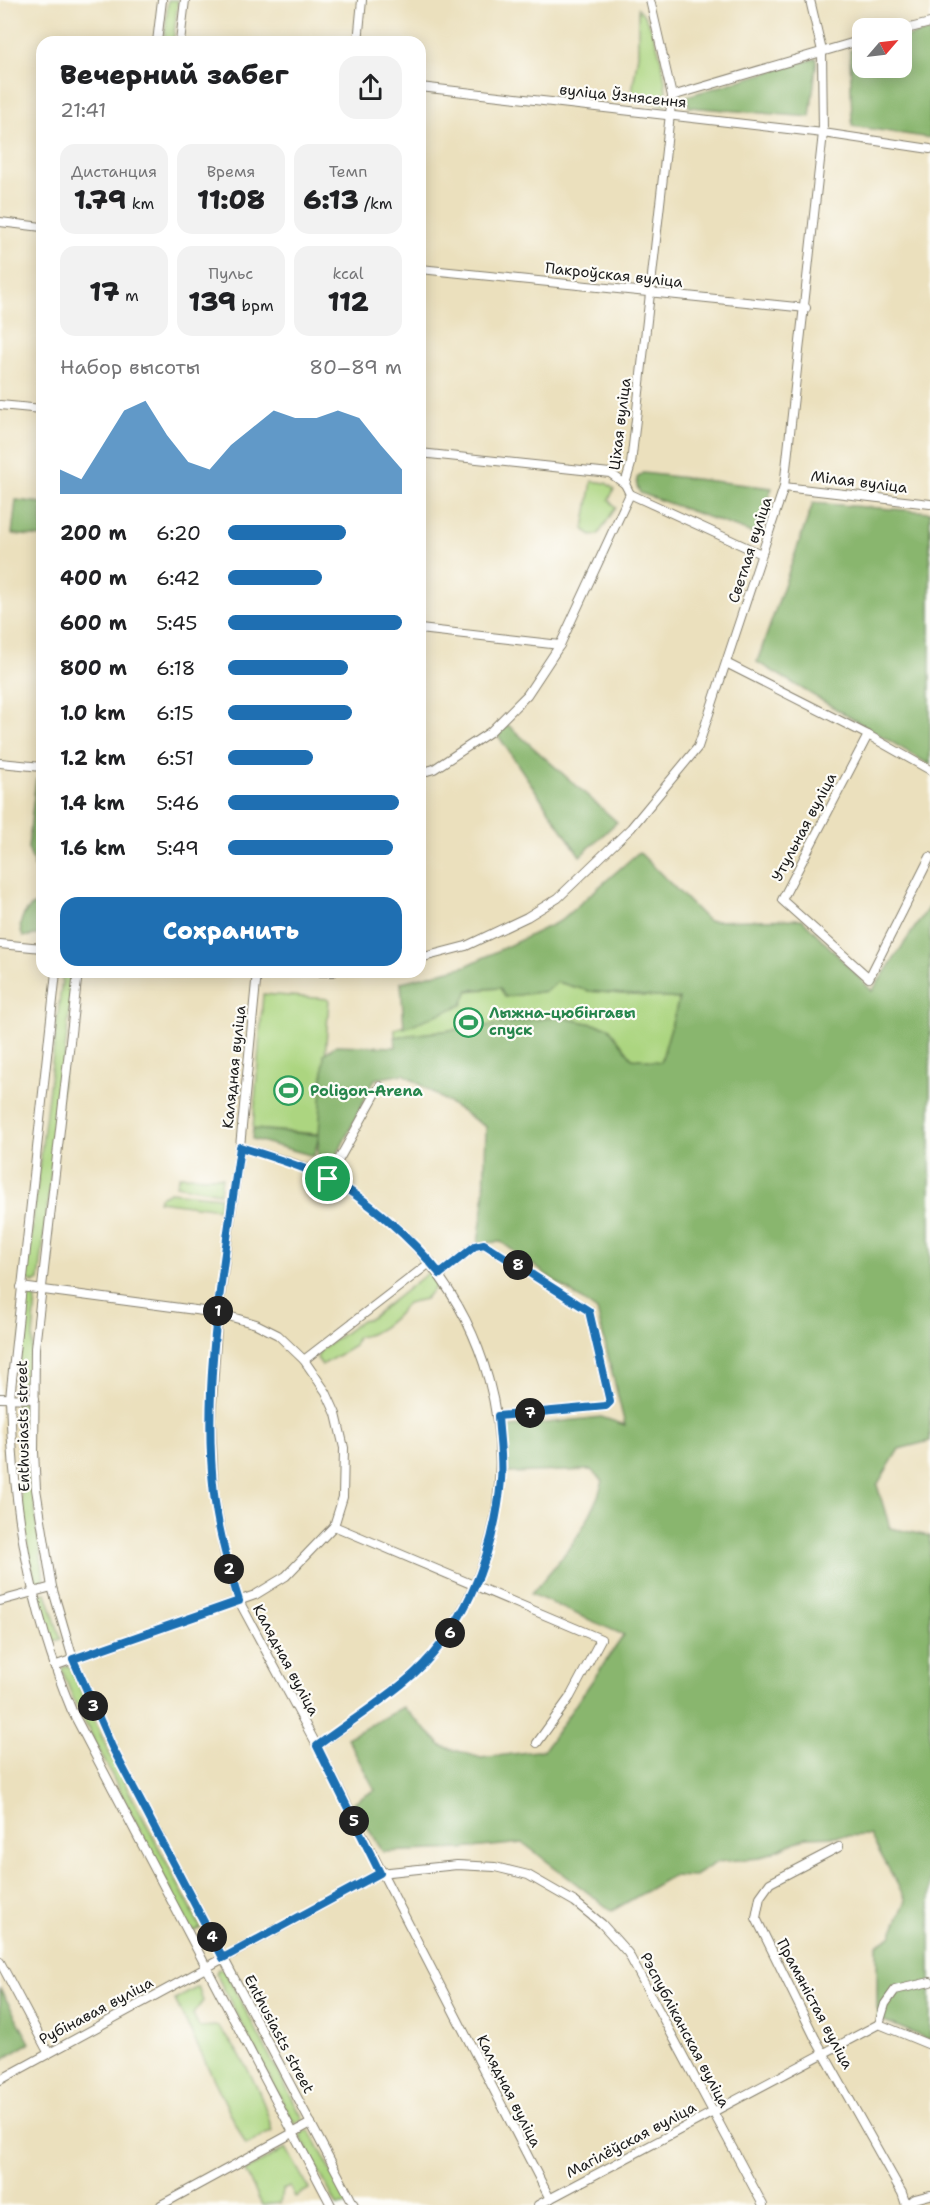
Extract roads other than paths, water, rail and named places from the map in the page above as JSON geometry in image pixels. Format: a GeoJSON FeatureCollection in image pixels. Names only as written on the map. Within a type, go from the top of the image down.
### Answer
{"type":"FeatureCollection","features":[{"type":"Feature","properties":{"kind":"street"},"geometry":{"type":"LineString","coordinates":[[158,36],[162,0]]}},
{"type":"Feature","properties":{"kind":"street"},"geometry":{"type":"LineString","coordinates":[[181,36],[184,0]]}},
{"type":"Feature","properties":{"kind":"street"},"geometry":{"type":"LineString","coordinates":[[359,36],[362,0]]}},
{"type":"Feature","properties":{"kind":"street","name":"Ціхая вуліца"},"geometry":{"type":"LineString","coordinates":[[630,494],[625,484],[631,464],[672,96],[650,0]]}},
{"type":"Feature","properties":{"kind":"street","name":"Светлая вуліца"},"geometry":{"type":"LineString","coordinates":[[426,956],[466,946],[527,917],[558,898],[632,828],[698,747],[728,664],[784,487],[806,308],[823,133],[822,51],[810,0]]}},
{"type":"Feature","properties":{"kind":"street"},"geometry":{"type":"LineString","coordinates":[[912,28],[930,23]]}},
{"type":"Feature","properties":{"kind":"street","name":"вуліца Ўзнясення"},"geometry":{"type":"LineString","coordinates":[[672,96],[852,43]]}},
{"type":"Feature","properties":{"kind":"street","name":"вуліца Ўзнясення"},"geometry":{"type":"LineString","coordinates":[[426,88],[823,133]]}},
{"type":"Feature","properties":{"kind":"street"},"geometry":{"type":"LineString","coordinates":[[823,133],[930,149]]}},
{"type":"Feature","properties":{"kind":"street"},"geometry":{"type":"LineString","coordinates":[[0,222],[36,226]]}},
{"type":"Feature","properties":{"kind":"street","name":"Пакроўская вуліца"},"geometry":{"type":"LineString","coordinates":[[426,270],[806,308]]}},
{"type":"Feature","properties":{"kind":"street"},"geometry":{"type":"LineString","coordinates":[[0,405],[36,408]]}},
{"type":"Feature","properties":{"kind":"street"},"geometry":{"type":"LineString","coordinates":[[426,454],[610,473],[625,484]]}},
{"type":"Feature","properties":{"kind":"street","name":"Мілая вуліца"},"geometry":{"type":"LineString","coordinates":[[784,487],[930,504]]}},
{"type":"Feature","properties":{"kind":"street"},"geometry":{"type":"LineString","coordinates":[[426,771],[434,769],[490,732],[527,695],[560,645],[630,494],[761,554]]}},
{"type":"Feature","properties":{"kind":"street"},"geometry":{"type":"LineString","coordinates":[[426,630],[560,645]]}},
{"type":"Feature","properties":{"kind":"street"},"geometry":{"type":"LineString","coordinates":[[728,664],[868,735],[930,770]]}},
{"type":"Feature","properties":{"kind":"street","name":"Утульная вуліца"},"geometry":{"type":"LineString","coordinates":[[868,735],[782,900],[869,978],[930,857]]}},
{"type":"Feature","properties":{"kind":"street"},"geometry":{"type":"LineString","coordinates":[[0,763],[36,766]]}},
{"type":"Feature","properties":{"kind":"street"},"geometry":{"type":"LineString","coordinates":[[0,945],[36,948]]}},
{"type":"Feature","properties":{"kind":"street","name":"Enthusiasts street"},"geometry":{"type":"LineString","coordinates":[[55,978],[10,1398],[17,1517],[33,1593],[54,1666],[98,1763],[331,2205]]}},
{"type":"Feature","properties":{"kind":"street","name":"Enthusiasts street"},"geometry":{"type":"LineString","coordinates":[[77,978],[35,1348],[36,1489],[52,1587],[73,1659],[112,1747],[354,2205]]}},
{"type":"Feature","properties":{"kind":"street","name":"Калядная вуліца"},"geometry":{"type":"LineString","coordinates":[[256,978],[240,1147],[218,1313],[211,1419],[214,1494],[225,1556],[239,1601],[317,1746],[380,1873],[550,2199]]}},
{"type":"Feature","properties":{"kind":"street"},"geometry":{"type":"LineString","coordinates":[[328,1179],[380,1086]]}},
{"type":"Feature","properties":{"kind":"street"},"geometry":{"type":"LineString","coordinates":[[240,1147],[328,1179],[359,1198],[431,1262],[461,1306],[498,1416],[501,1478],[493,1529],[476,1586],[449,1634],[404,1683],[317,1746]]}},
{"type":"Feature","properties":{"kind":"street"},"geometry":{"type":"LineString","coordinates":[[440,1274],[475,1246],[484,1244],[589,1311],[610,1402],[606,1406],[498,1416]]}},
{"type":"Feature","properties":{"kind":"street"},"geometry":{"type":"LineString","coordinates":[[304,1360],[431,1262]]}},
{"type":"Feature","properties":{"kind":"street"},"geometry":{"type":"LineString","coordinates":[[21,1287],[218,1313],[256,1324],[278,1335],[304,1360],[326,1392],[336,1414],[344,1448],[343,1497],[334,1526],[286,1576],[255,1595],[54,1666]]}},
{"type":"Feature","properties":{"kind":"street"},"geometry":{"type":"LineString","coordinates":[[0,1398],[35,1399]]}},
{"type":"Feature","properties":{"kind":"street"},"geometry":{"type":"LineString","coordinates":[[334,1526],[601,1639],[570,1697],[537,1743]]}},
{"type":"Feature","properties":{"kind":"street"},"geometry":{"type":"LineString","coordinates":[[0,1601],[52,1587]]}},
{"type":"Feature","properties":{"kind":"street","name":"Прамяністая вуліца"},"geometry":{"type":"LineString","coordinates":[[839,1847],[770,1883],[760,1897],[756,1918],[815,2038],[907,2205]]}},
{"type":"Feature","properties":{"kind":"street","name":"Рэспубліканская вуліца"},"geometry":{"type":"LineString","coordinates":[[223,1958],[380,1873],[457,1864],[495,1868],[528,1875],[575,1902],[602,1924],[628,1953],[763,2205]]}},
{"type":"Feature","properties":{"kind":"street","name":"Рубінавая вуліца"},"geometry":{"type":"LineString","coordinates":[[0,2080],[223,1958]]}},
{"type":"Feature","properties":{"kind":"street"},"geometry":{"type":"LineString","coordinates":[[0,1962],[48,2052]]}},
{"type":"Feature","properties":{"kind":"street"},"geometry":{"type":"LineString","coordinates":[[930,1982],[895,1990],[885,2004],[879,2024],[930,2045]]}},
{"type":"Feature","properties":{"kind":"street","name":"Магілёўская вуліца"},"geometry":{"type":"LineString","coordinates":[[538,2205],[879,2024]]}},
{"type":"Feature","properties":{"kind":"street"},"geometry":{"type":"LineString","coordinates":[[161,2205],[311,2123]]}},
{"type":"Feature","properties":{"kind":"street"},"geometry":{"type":"LineString","coordinates":[[907,2205],[915,2199],[930,2195]]}},
{"type":"Feature","properties":{"kind":"place","name":"Лыжна-цюбінгавы спуск"},"geometry":{"type":"Point","coordinates":[468,1022]}},
{"type":"Feature","properties":{"kind":"place","name":"Poligon-Arena"},"geometry":{"type":"Point","coordinates":[289,1091]}}]}
